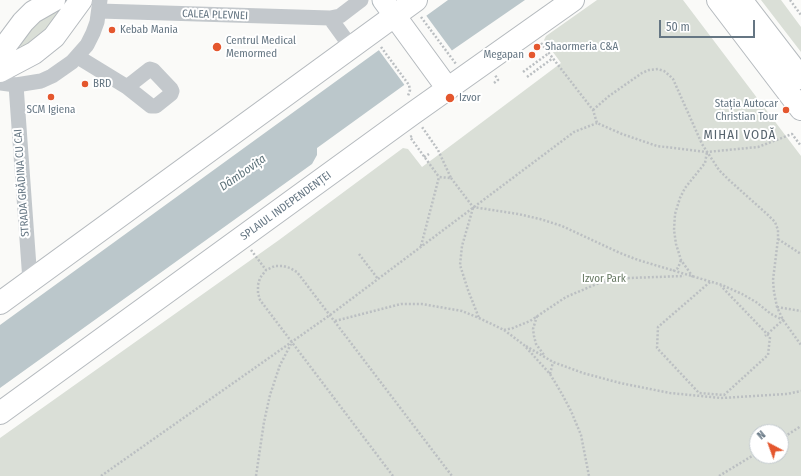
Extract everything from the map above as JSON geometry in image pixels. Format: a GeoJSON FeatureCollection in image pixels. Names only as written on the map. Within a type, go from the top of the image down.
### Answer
{"type":"FeatureCollection","features":[{"type":"Feature","properties":{"kind":"main road"},"geometry":{"type":"LineString","coordinates":[[0,53],[23,22],[33,12],[54,0]]}},
{"type":"Feature","properties":{"kind":"main road"},"geometry":{"type":"LineString","coordinates":[[0,71],[34,52],[54,37],[80,0]]}},
{"type":"Feature","properties":{"kind":"main road","name":"SPLAIUL INDEPENDENȚEI"},"geometry":{"type":"LineString","coordinates":[[0,413],[242,237],[573,0]]}},
{"type":"Feature","properties":{"kind":"main road"},"geometry":{"type":"LineString","coordinates":[[718,0],[801,109]]}},
{"type":"Feature","properties":{"kind":"main road"},"geometry":{"type":"LineString","coordinates":[[741,0],[801,78]]}},
{"type":"Feature","properties":{"kind":"main road"},"geometry":{"type":"LineString","coordinates":[[0,303],[402,10],[432,68],[448,89]]}},
{"type":"Feature","properties":{"kind":"street","name":"CALEA PLEVNEI"},"geometry":{"type":"LineString","coordinates":[[99,6],[330,18],[340,16],[361,0]]}},
{"type":"Feature","properties":{"kind":"street"},"geometry":{"type":"LineString","coordinates":[[0,83],[16,85],[41,81],[62,70],[78,58],[93,33],[99,6]]}},
{"type":"Feature","properties":{"kind":"street"},"geometry":{"type":"LineString","coordinates":[[330,18],[351,47]]}},
{"type":"Feature","properties":{"kind":"street"},"geometry":{"type":"LineString","coordinates":[[78,58],[127,88]]}},
{"type":"Feature","properties":{"kind":"street","name":"STRADA GRĂDINA CU CAI"},"geometry":{"type":"LineString","coordinates":[[16,85],[30,281]]}},
{"type":"Feature","properties":{"kind":"path"},"geometry":{"type":"LineString","coordinates":[[790,0],[801,15]]}},
{"type":"Feature","properties":{"kind":"path"},"geometry":{"type":"LineString","coordinates":[[402,10],[450,55]]}},
{"type":"Feature","properties":{"kind":"path"},"geometry":{"type":"LineString","coordinates":[[377,42],[409,85],[410,90],[407,96]]}},
{"type":"Feature","properties":{"kind":"path"},"geometry":{"type":"LineString","coordinates":[[540,42],[593,110],[597,123]]}},
{"type":"Feature","properties":{"kind":"path"},"geometry":{"type":"LineString","coordinates":[[523,72],[549,53]]}},
{"type":"Feature","properties":{"kind":"path"},"geometry":{"type":"LineString","coordinates":[[527,77],[553,58]]}},
{"type":"Feature","properties":{"kind":"path"},"geometry":{"type":"LineString","coordinates":[[593,110],[609,96],[642,72],[658,69],[664,71],[670,76],[707,152],[719,170],[768,215],[778,230],[774,292],[777,307],[783,320],[801,345]]}},
{"type":"Feature","properties":{"kind":"path"},"geometry":{"type":"LineString","coordinates":[[670,76],[675,73]]}},
{"type":"Feature","properties":{"kind":"path"},"geometry":{"type":"LineString","coordinates":[[101,476],[292,343],[574,132],[597,123],[622,134],[657,146],[707,152],[758,147],[792,134],[801,146]]}},
{"type":"Feature","properties":{"kind":"path"},"geometry":{"type":"LineString","coordinates":[[421,126],[438,150],[451,178],[473,207],[518,214],[562,226],[620,253],[686,275],[720,284],[742,294],[756,302],[771,314],[783,320]]}},
{"type":"Feature","properties":{"kind":"path"},"geometry":{"type":"LineString","coordinates":[[412,140],[439,177],[451,178]]}},
{"type":"Feature","properties":{"kind":"path"},"geometry":{"type":"LineString","coordinates":[[694,277],[681,260],[676,244],[674,230],[675,214],[685,188],[705,163],[707,152]]}},
{"type":"Feature","properties":{"kind":"path"},"geometry":{"type":"LineString","coordinates":[[424,157],[429,154]]}},
{"type":"Feature","properties":{"kind":"path"},"geometry":{"type":"LineString","coordinates":[[421,247],[439,177]]}},
{"type":"Feature","properties":{"kind":"path"},"geometry":{"type":"LineString","coordinates":[[473,207],[462,246],[460,265],[468,290],[480,318]]}},
{"type":"Feature","properties":{"kind":"path"},"geometry":{"type":"LineString","coordinates":[[242,237],[266,270]]}},
{"type":"Feature","properties":{"kind":"path"},"geometry":{"type":"LineString","coordinates":[[778,239],[801,254]]}},
{"type":"Feature","properties":{"kind":"path"},"geometry":{"type":"LineString","coordinates":[[359,254],[378,279]]}},
{"type":"Feature","properties":{"kind":"path"},"geometry":{"type":"LineString","coordinates":[[674,271],[678,268],[681,260]]}},
{"type":"Feature","properties":{"kind":"path"},"geometry":{"type":"LineString","coordinates":[[393,476],[258,297],[258,282],[266,270],[279,266],[286,266],[299,275],[452,476]]}},
{"type":"Feature","properties":{"kind":"path"},"geometry":{"type":"LineString","coordinates":[[504,330],[522,324],[538,316],[566,297],[599,283],[629,278],[686,275]]}},
{"type":"Feature","properties":{"kind":"path"},"geometry":{"type":"LineString","coordinates":[[710,282],[658,326],[657,348],[699,393],[746,397],[787,394],[801,391]]}},
{"type":"Feature","properties":{"kind":"path"},"geometry":{"type":"LineString","coordinates":[[335,321],[401,304],[422,304],[462,311],[504,330],[524,345],[553,362],[583,373],[620,383],[670,393],[724,395],[768,355],[770,337],[766,335],[720,284]]}},
{"type":"Feature","properties":{"kind":"path"},"geometry":{"type":"LineString","coordinates":[[777,307],[801,311]]}},
{"type":"Feature","properties":{"kind":"path"},"geometry":{"type":"LineString","coordinates":[[538,316],[533,329],[534,336],[536,344],[546,357]]}},
{"type":"Feature","properties":{"kind":"path"},"geometry":{"type":"LineString","coordinates":[[766,335],[783,320]]}},
{"type":"Feature","properties":{"kind":"path"},"geometry":{"type":"LineString","coordinates":[[256,476],[264,422],[270,394],[280,365],[292,343]]}},
{"type":"Feature","properties":{"kind":"path"},"geometry":{"type":"LineString","coordinates":[[524,345],[550,374],[571,411],[581,435],[589,476]]}},
{"type":"Feature","properties":{"kind":"path"},"geometry":{"type":"LineString","coordinates":[[550,374],[553,362]]}},
{"type":"Feature","properties":{"kind":"path"},"geometry":{"type":"LineString","coordinates":[[789,434],[801,426]]}},
{"type":"Feature","properties":{"kind":"path"},"geometry":{"type":"LineString","coordinates":[[719,476],[749,458]]}},
{"type":"Feature","properties":{"kind":"green space","name":"Izvor Park"},"geometry":{"type":"Polygon","coordinates":[[[597,0],[683,0],[801,156],[801,476],[0,476],[0,438],[279,240],[403,148],[408,149],[422,167],[561,63],[544,40],[546,36],[597,0]]]}},
{"type":"Feature","properties":{"kind":"green space"},"geometry":{"type":"Polygon","coordinates":[[[761,0],[781,0],[801,27],[801,52],[761,0]]]}},
{"type":"Feature","properties":{"kind":"green space"},"geometry":{"type":"Polygon","coordinates":[[[57,12],[59,14],[51,31],[21,48],[21,41],[29,28],[52,13],[57,12]]]}},
{"type":"Feature","properties":{"kind":"water","name":"Dâmbovița"},"geometry":{"type":"Polygon","coordinates":[[[448,0],[525,0],[454,49],[317,148],[317,155],[312,164],[0,388],[0,325],[448,0]]]}},
{"type":"Feature","properties":{"kind":"pier"},"geometry":{"type":"Polygon","coordinates":[[[425,14],[453,52],[406,87],[378,49],[425,14]]]}},
{"type":"Feature","properties":{"kind":"place","name":"Kebab Mania"},"geometry":{"type":"Point","coordinates":[112,30]}},
{"type":"Feature","properties":{"kind":"place","name":"Centrul Medical Memormed"},"geometry":{"type":"Point","coordinates":[217,47]}},
{"type":"Feature","properties":{"kind":"place","name":"Shaormeria C&A"},"geometry":{"type":"Point","coordinates":[537,47]}},
{"type":"Feature","properties":{"kind":"place","name":"Megapan"},"geometry":{"type":"Point","coordinates":[532,55]}},
{"type":"Feature","properties":{"kind":"place","name":"BRD"},"geometry":{"type":"Point","coordinates":[85,84]}},
{"type":"Feature","properties":{"kind":"place","name":"SCM Igiena"},"geometry":{"type":"Point","coordinates":[51,97]}},
{"type":"Feature","properties":{"kind":"place","name":"Izvor"},"geometry":{"type":"Point","coordinates":[450,98]}},
{"type":"Feature","properties":{"kind":"place","name":"Stația Autocar Christian Tour"},"geometry":{"type":"Point","coordinates":[786,110]}},
{"type":"Feature","properties":{"kind":"district","name":"MIHAI VODĂ"},"geometry":{"type":"Point","coordinates":[740,135]}}]}
